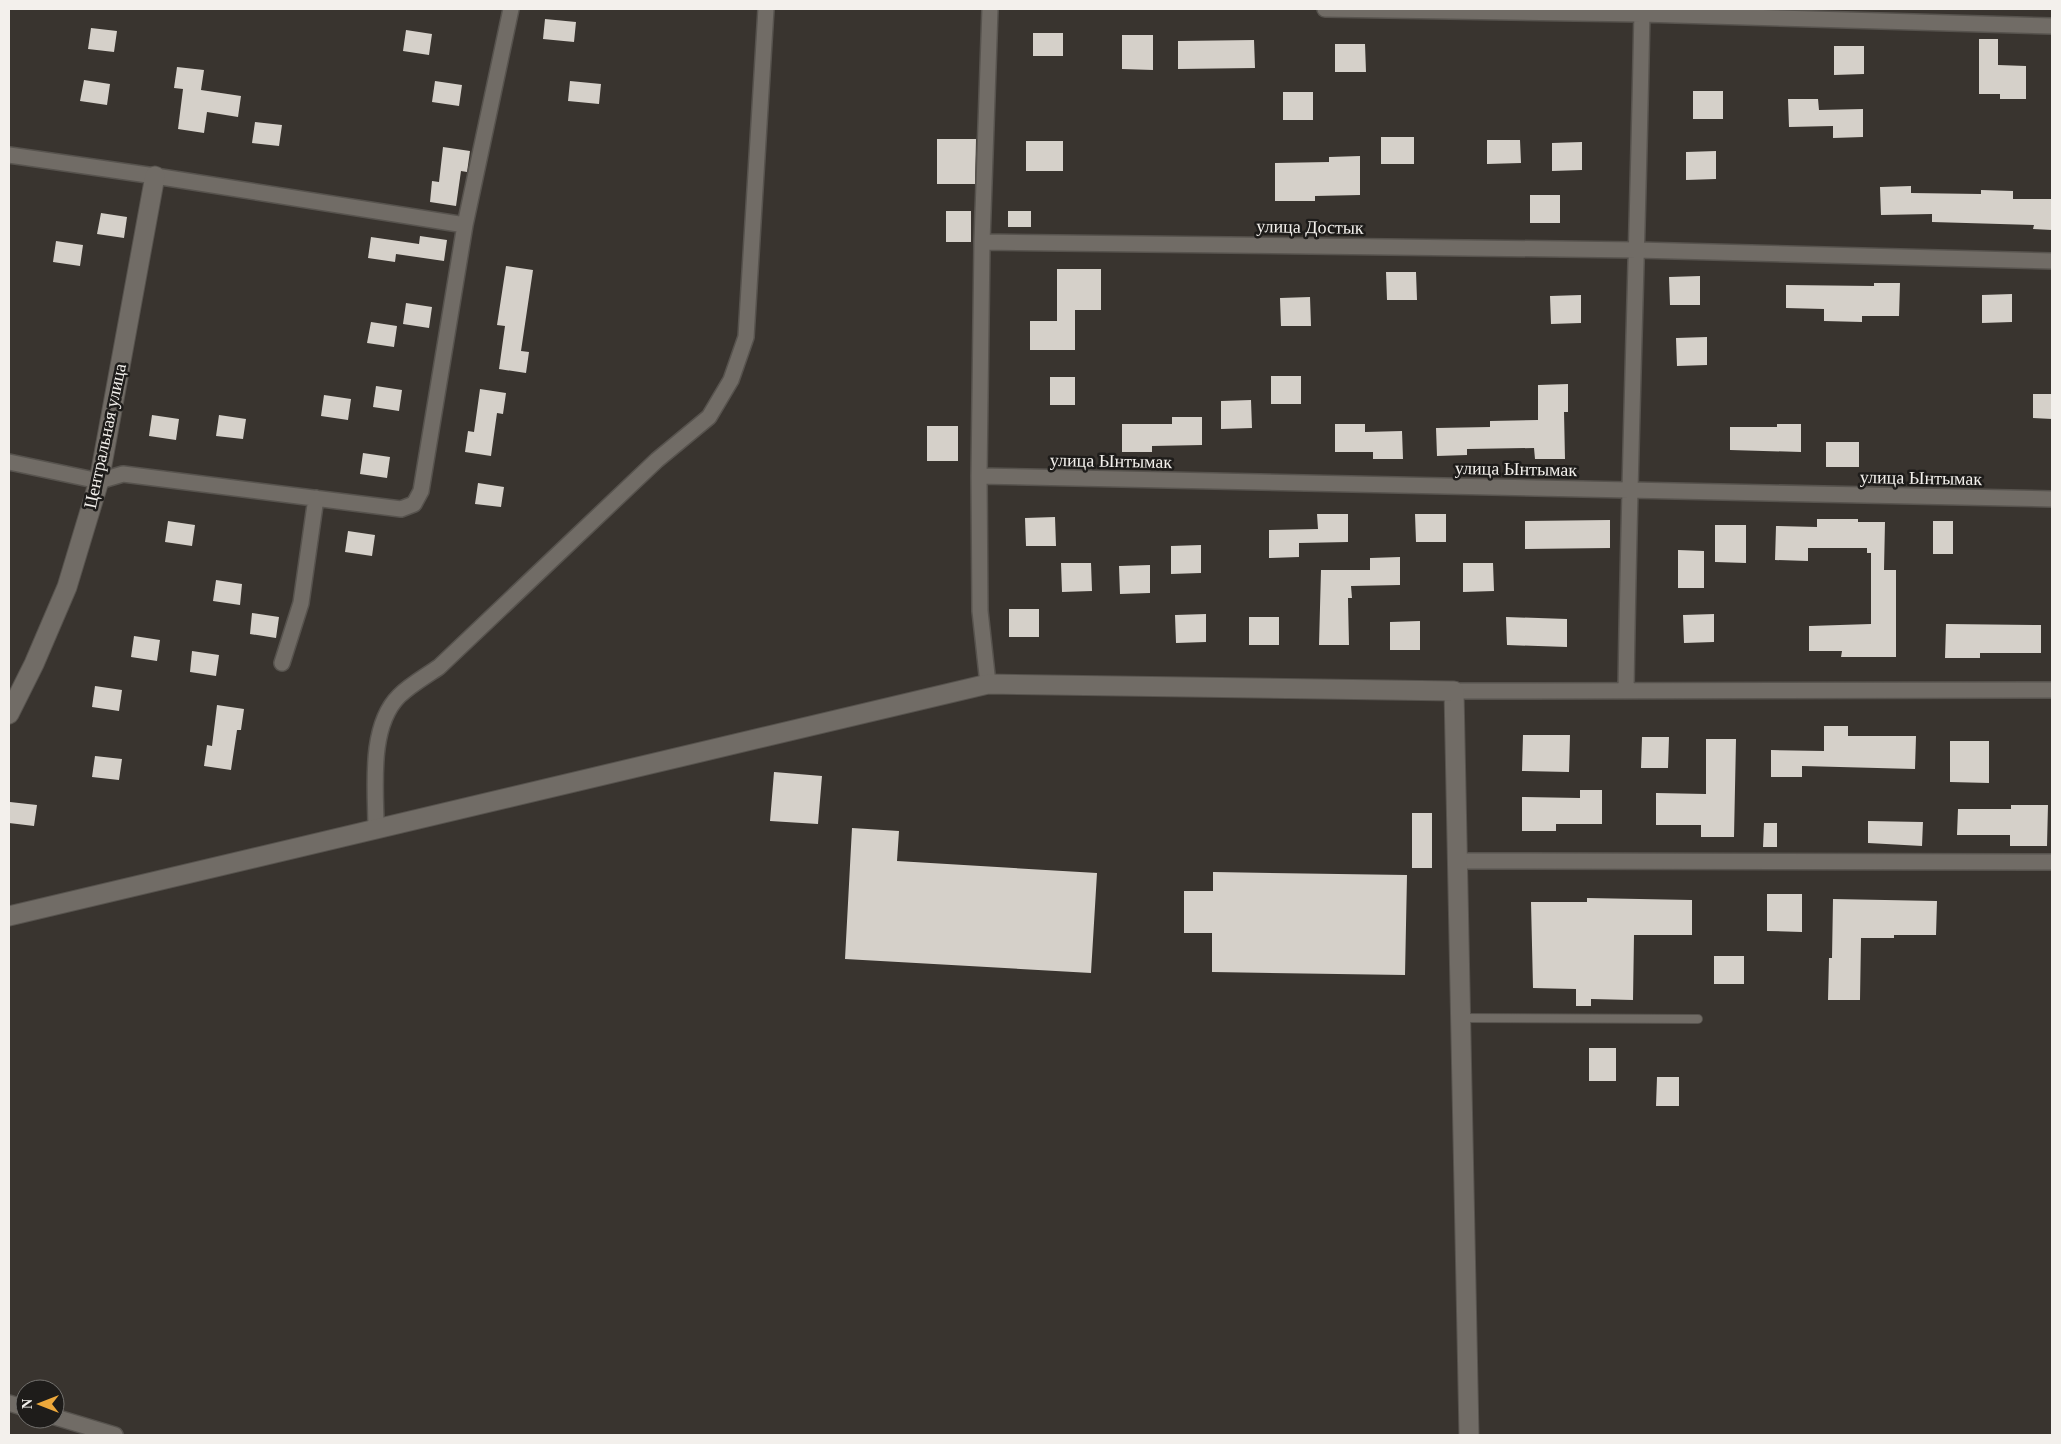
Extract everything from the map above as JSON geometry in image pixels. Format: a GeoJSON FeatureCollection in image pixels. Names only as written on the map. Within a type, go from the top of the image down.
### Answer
{"type":"FeatureCollection","features":[{"type":"Feature","properties":{"kind":"street"},"geometry":{"type":"LineString","coordinates":[[9,462],[99,481],[123,474],[401,509],[414,504],[421,491],[465,226],[511,9]]}},
{"type":"Feature","properties":{"kind":"street"},"geometry":{"type":"LineString","coordinates":[[376,829],[377,752],[385,718],[399,696],[439,667],[657,460],[709,418],[731,380],[746,337],[766,9]]}},
{"type":"Feature","properties":{"kind":"street"},"geometry":{"type":"LineString","coordinates":[[988,684],[980,611],[979,476],[982,242],[990,9]]}},
{"type":"Feature","properties":{"kind":"street"},"geometry":{"type":"LineString","coordinates":[[1325,9],[1642,11],[2052,26]]}},
{"type":"Feature","properties":{"kind":"street"},"geometry":{"type":"LineString","coordinates":[[1626,691],[1628,490],[1637,250],[1642,11]]}},
{"type":"Feature","properties":{"kind":"street"},"geometry":{"type":"LineString","coordinates":[[9,155],[154,176],[465,226]]}},
{"type":"Feature","properties":{"kind":"street","name":"Центральная улица"},"geometry":{"type":"LineString","coordinates":[[9,714],[34,664],[67,587],[99,481],[154,176]]}},
{"type":"Feature","properties":{"kind":"street","name":"улица Достык"},"geometry":{"type":"LineString","coordinates":[[982,242],[1637,250],[2052,261]]}},
{"type":"Feature","properties":{"kind":"street","name":"улица Ынтымак"},"geometry":{"type":"LineString","coordinates":[[979,476],[2052,499]]}},
{"type":"Feature","properties":{"kind":"street"},"geometry":{"type":"LineString","coordinates":[[282,663],[301,603],[316,498]]}},
{"type":"Feature","properties":{"kind":"street"},"geometry":{"type":"LineString","coordinates":[[9,916],[988,684],[1454,691],[2052,690]]}},
{"type":"Feature","properties":{"kind":"street"},"geometry":{"type":"LineString","coordinates":[[1454,691],[1469,1435]]}},
{"type":"Feature","properties":{"kind":"street"},"geometry":{"type":"LineString","coordinates":[[1458,861],[2052,862]]}},
{"type":"Feature","properties":{"kind":"street"},"geometry":{"type":"LineString","coordinates":[[65,1420],[115,1435]]}},
{"type":"Feature","properties":{"kind":"lane"},"geometry":{"type":"LineString","coordinates":[[1460,1018],[1698,1019]]}},
{"type":"Feature","properties":{"kind":"building"},"geometry":{"type":"Polygon","coordinates":[[[545,19],[576,22],[574,42],[543,39],[545,19]]]}},
{"type":"Feature","properties":{"kind":"building"},"geometry":{"type":"Polygon","coordinates":[[[91,28],[117,31],[114,52],[88,49],[91,28]]]}},
{"type":"Feature","properties":{"kind":"building"},"geometry":{"type":"Polygon","coordinates":[[[406,30],[432,34],[429,55],[403,51],[406,30]]]}},
{"type":"Feature","properties":{"kind":"building"},"geometry":{"type":"Polygon","coordinates":[[[1033,33],[1063,33],[1063,56],[1033,56],[1033,33]]]}},
{"type":"Feature","properties":{"kind":"building"},"geometry":{"type":"Polygon","coordinates":[[[1122,35],[1153,35],[1153,70],[1122,69],[1122,35]]]}},
{"type":"Feature","properties":{"kind":"building"},"geometry":{"type":"Polygon","coordinates":[[[1979,39],[1998,39],[1998,65],[2026,66],[2026,99],[2000,99],[2000,94],[1979,94],[1979,39]]]}},
{"type":"Feature","properties":{"kind":"building"},"geometry":{"type":"Polygon","coordinates":[[[1254,40],[1255,68],[1178,69],[1178,41],[1254,40]]]}},
{"type":"Feature","properties":{"kind":"building"},"geometry":{"type":"Polygon","coordinates":[[[1335,44],[1365,44],[1366,72],[1335,72],[1335,44]]]}},
{"type":"Feature","properties":{"kind":"building"},"geometry":{"type":"Polygon","coordinates":[[[1834,46],[1864,46],[1864,74],[1834,75],[1834,46]]]}},
{"type":"Feature","properties":{"kind":"building"},"geometry":{"type":"Polygon","coordinates":[[[177,67],[204,70],[201,90],[241,96],[238,117],[207,112],[204,133],[178,129],[183,89],[174,88],[177,67]]]}},
{"type":"Feature","properties":{"kind":"building"},"geometry":{"type":"Polygon","coordinates":[[[84,80],[110,84],[107,105],[80,101],[84,80]]]}},
{"type":"Feature","properties":{"kind":"building"},"geometry":{"type":"Polygon","coordinates":[[[435,81],[462,85],[459,106],[432,102],[435,81]]]}},
{"type":"Feature","properties":{"kind":"building"},"geometry":{"type":"Polygon","coordinates":[[[570,81],[601,84],[599,104],[568,101],[570,81]]]}},
{"type":"Feature","properties":{"kind":"building"},"geometry":{"type":"Polygon","coordinates":[[[1693,91],[1723,91],[1723,119],[1693,119],[1693,91]]]}},
{"type":"Feature","properties":{"kind":"building"},"geometry":{"type":"Polygon","coordinates":[[[1283,92],[1313,92],[1313,120],[1283,120],[1283,92]]]}},
{"type":"Feature","properties":{"kind":"building"},"geometry":{"type":"Polygon","coordinates":[[[1788,99],[1818,99],[1819,110],[1863,109],[1863,137],[1833,138],[1833,126],[1789,127],[1788,99]]]}},
{"type":"Feature","properties":{"kind":"building"},"geometry":{"type":"Polygon","coordinates":[[[255,122],[282,125],[279,146],[252,143],[255,122]]]}},
{"type":"Feature","properties":{"kind":"building"},"geometry":{"type":"Polygon","coordinates":[[[1381,137],[1414,137],[1414,164],[1381,164],[1381,137]]]}},
{"type":"Feature","properties":{"kind":"building"},"geometry":{"type":"Polygon","coordinates":[[[937,139],[976,139],[975,184],[937,184],[937,139]]]}},
{"type":"Feature","properties":{"kind":"building"},"geometry":{"type":"Polygon","coordinates":[[[1487,140],[1520,140],[1521,163],[1487,164],[1487,140]]]}},
{"type":"Feature","properties":{"kind":"building"},"geometry":{"type":"Polygon","coordinates":[[[1026,141],[1063,141],[1063,171],[1026,171],[1026,141]]]}},
{"type":"Feature","properties":{"kind":"building"},"geometry":{"type":"Polygon","coordinates":[[[1582,142],[1582,170],[1552,171],[1552,143],[1582,142]]]}},
{"type":"Feature","properties":{"kind":"building"},"geometry":{"type":"Polygon","coordinates":[[[443,147],[470,151],[467,172],[461,171],[456,206],[430,202],[432,181],[439,182],[443,147]]]}},
{"type":"Feature","properties":{"kind":"building"},"geometry":{"type":"Polygon","coordinates":[[[1716,151],[1716,179],[1686,180],[1686,152],[1716,151]]]}},
{"type":"Feature","properties":{"kind":"building"},"geometry":{"type":"Polygon","coordinates":[[[1360,156],[1360,195],[1315,196],[1315,201],[1275,201],[1275,163],[1329,162],[1329,157],[1360,156]]]}},
{"type":"Feature","properties":{"kind":"building"},"geometry":{"type":"Polygon","coordinates":[[[1911,186],[1911,193],[1981,194],[1981,190],[2013,191],[2013,199],[2052,199],[2052,230],[2033,229],[2034,225],[1932,222],[1932,214],[1881,215],[1880,187],[1911,186]]]}},
{"type":"Feature","properties":{"kind":"building"},"geometry":{"type":"Polygon","coordinates":[[[1530,195],[1560,195],[1560,223],[1530,223],[1530,195]]]}},
{"type":"Feature","properties":{"kind":"building"},"geometry":{"type":"Polygon","coordinates":[[[946,211],[971,211],[971,242],[946,242],[946,211]]]}},
{"type":"Feature","properties":{"kind":"building"},"geometry":{"type":"Polygon","coordinates":[[[1008,211],[1031,211],[1031,227],[1008,227],[1008,211]]]}},
{"type":"Feature","properties":{"kind":"building"},"geometry":{"type":"Polygon","coordinates":[[[101,213],[127,217],[124,238],[97,234],[101,213]]]}},
{"type":"Feature","properties":{"kind":"building"},"geometry":{"type":"Polygon","coordinates":[[[420,236],[447,240],[444,261],[396,254],[395,262],[368,258],[371,237],[419,244],[420,236]]]}},
{"type":"Feature","properties":{"kind":"building"},"geometry":{"type":"Polygon","coordinates":[[[56,241],[83,245],[80,266],[53,262],[56,241]]]}},
{"type":"Feature","properties":{"kind":"building"},"geometry":{"type":"Polygon","coordinates":[[[506,266],[533,270],[521,351],[529,352],[526,373],[499,369],[505,326],[497,325],[506,266]]]}},
{"type":"Feature","properties":{"kind":"building"},"geometry":{"type":"Polygon","coordinates":[[[1057,269],[1101,269],[1101,310],[1075,310],[1075,350],[1030,350],[1030,321],[1057,321],[1057,269]]]}},
{"type":"Feature","properties":{"kind":"building"},"geometry":{"type":"Polygon","coordinates":[[[1386,272],[1416,272],[1417,300],[1387,300],[1386,272]]]}},
{"type":"Feature","properties":{"kind":"building"},"geometry":{"type":"Polygon","coordinates":[[[1700,276],[1700,305],[1670,305],[1669,277],[1700,276]]]}},
{"type":"Feature","properties":{"kind":"building"},"geometry":{"type":"Polygon","coordinates":[[[1874,283],[1900,283],[1899,316],[1862,316],[1862,322],[1824,321],[1824,309],[1786,308],[1786,285],[1874,286],[1874,283]]]}},
{"type":"Feature","properties":{"kind":"building"},"geometry":{"type":"Polygon","coordinates":[[[2012,294],[2012,322],[1982,323],[1982,295],[2012,294]]]}},
{"type":"Feature","properties":{"kind":"building"},"geometry":{"type":"Polygon","coordinates":[[[1581,295],[1581,323],[1551,324],[1550,296],[1581,295]]]}},
{"type":"Feature","properties":{"kind":"building"},"geometry":{"type":"Polygon","coordinates":[[[1310,297],[1311,326],[1281,326],[1280,298],[1310,297]]]}},
{"type":"Feature","properties":{"kind":"building"},"geometry":{"type":"Polygon","coordinates":[[[406,303],[432,307],[429,328],[403,324],[406,303]]]}},
{"type":"Feature","properties":{"kind":"building"},"geometry":{"type":"Polygon","coordinates":[[[371,322],[397,326],[394,347],[367,343],[371,322]]]}},
{"type":"Feature","properties":{"kind":"building"},"geometry":{"type":"Polygon","coordinates":[[[1707,337],[1707,365],[1677,366],[1676,338],[1707,337]]]}},
{"type":"Feature","properties":{"kind":"building"},"geometry":{"type":"Polygon","coordinates":[[[1271,376],[1301,376],[1301,404],[1271,404],[1271,376]]]}},
{"type":"Feature","properties":{"kind":"building"},"geometry":{"type":"Polygon","coordinates":[[[1050,377],[1075,377],[1075,405],[1050,405],[1050,377]]]}},
{"type":"Feature","properties":{"kind":"building"},"geometry":{"type":"Polygon","coordinates":[[[1568,384],[1568,412],[1564,412],[1565,459],[1535,459],[1534,448],[1467,449],[1467,455],[1437,456],[1436,428],[1490,427],[1490,421],[1538,420],[1538,385],[1568,384]]]}},
{"type":"Feature","properties":{"kind":"building"},"geometry":{"type":"Polygon","coordinates":[[[376,386],[402,390],[399,411],[373,407],[376,386]]]}},
{"type":"Feature","properties":{"kind":"building"},"geometry":{"type":"Polygon","coordinates":[[[480,389],[506,393],[503,414],[497,413],[491,456],[465,452],[468,431],[474,432],[480,389]]]}},
{"type":"Feature","properties":{"kind":"building"},"geometry":{"type":"Polygon","coordinates":[[[2033,394],[2052,394],[2052,419],[2033,418],[2033,394]]]}},
{"type":"Feature","properties":{"kind":"building"},"geometry":{"type":"Polygon","coordinates":[[[324,395],[351,399],[348,420],[321,416],[324,395]]]}},
{"type":"Feature","properties":{"kind":"building"},"geometry":{"type":"Polygon","coordinates":[[[1251,400],[1252,428],[1221,429],[1221,401],[1251,400]]]}},
{"type":"Feature","properties":{"kind":"building"},"geometry":{"type":"Polygon","coordinates":[[[152,415],[179,419],[176,440],[149,436],[152,415]]]}},
{"type":"Feature","properties":{"kind":"building"},"geometry":{"type":"Polygon","coordinates":[[[219,415],[246,419],[243,439],[216,436],[219,415]]]}},
{"type":"Feature","properties":{"kind":"building"},"geometry":{"type":"Polygon","coordinates":[[[1172,417],[1202,417],[1202,445],[1152,446],[1152,452],[1122,452],[1122,424],[1172,424],[1172,417]]]}},
{"type":"Feature","properties":{"kind":"building"},"geometry":{"type":"Polygon","coordinates":[[[1335,424],[1365,424],[1365,432],[1402,431],[1403,459],[1373,459],[1373,452],[1335,452],[1335,424]]]}},
{"type":"Feature","properties":{"kind":"building"},"geometry":{"type":"Polygon","coordinates":[[[1777,424],[1801,424],[1801,452],[1730,450],[1730,427],[1777,427],[1777,424]]]}},
{"type":"Feature","properties":{"kind":"building"},"geometry":{"type":"Polygon","coordinates":[[[927,426],[958,426],[958,461],[927,461],[927,426]]]}},
{"type":"Feature","properties":{"kind":"building"},"geometry":{"type":"Polygon","coordinates":[[[1826,442],[1859,442],[1859,467],[1826,467],[1826,442]]]}},
{"type":"Feature","properties":{"kind":"building"},"geometry":{"type":"Polygon","coordinates":[[[363,453],[390,457],[387,478],[360,474],[363,453]]]}},
{"type":"Feature","properties":{"kind":"building"},"geometry":{"type":"Polygon","coordinates":[[[478,483],[504,487],[501,507],[475,504],[478,483]]]}},
{"type":"Feature","properties":{"kind":"building"},"geometry":{"type":"Polygon","coordinates":[[[1317,514],[1348,514],[1348,542],[1299,543],[1299,557],[1269,558],[1269,530],[1318,529],[1317,514]]]}},
{"type":"Feature","properties":{"kind":"building"},"geometry":{"type":"Polygon","coordinates":[[[1415,514],[1446,514],[1446,542],[1416,542],[1415,514]]]}},
{"type":"Feature","properties":{"kind":"building"},"geometry":{"type":"Polygon","coordinates":[[[1055,517],[1056,546],[1026,546],[1025,518],[1055,517]]]}},
{"type":"Feature","properties":{"kind":"building"},"geometry":{"type":"Polygon","coordinates":[[[1817,519],[1858,519],[1858,522],[1885,522],[1884,570],[1896,570],[1896,657],[1841,657],[1842,651],[1809,651],[1809,626],[1871,624],[1871,553],[1867,553],[1867,548],[1808,548],[1808,561],[1775,560],[1776,526],[1817,527],[1817,519]]]}},
{"type":"Feature","properties":{"kind":"building"},"geometry":{"type":"Polygon","coordinates":[[[1610,520],[1610,548],[1525,549],[1525,521],[1610,520]]]}},
{"type":"Feature","properties":{"kind":"building"},"geometry":{"type":"Polygon","coordinates":[[[168,521],[195,525],[192,546],[165,542],[168,521]]]}},
{"type":"Feature","properties":{"kind":"building"},"geometry":{"type":"Polygon","coordinates":[[[1933,521],[1953,521],[1953,554],[1933,554],[1933,521]]]}},
{"type":"Feature","properties":{"kind":"building"},"geometry":{"type":"Polygon","coordinates":[[[1715,525],[1746,525],[1746,563],[1715,562],[1715,525]]]}},
{"type":"Feature","properties":{"kind":"building"},"geometry":{"type":"Polygon","coordinates":[[[348,531],[375,535],[372,556],[345,552],[348,531]]]}},
{"type":"Feature","properties":{"kind":"building"},"geometry":{"type":"Polygon","coordinates":[[[1201,545],[1201,573],[1171,574],[1171,546],[1201,545]]]}},
{"type":"Feature","properties":{"kind":"building"},"geometry":{"type":"Polygon","coordinates":[[[1678,550],[1704,551],[1704,588],[1678,588],[1678,550]]]}},
{"type":"Feature","properties":{"kind":"building"},"geometry":{"type":"Polygon","coordinates":[[[1400,557],[1400,585],[1351,586],[1352,598],[1348,598],[1349,645],[1319,645],[1321,570],[1370,570],[1370,558],[1400,557]]]}},
{"type":"Feature","properties":{"kind":"building"},"geometry":{"type":"Polygon","coordinates":[[[1061,563],[1091,563],[1092,591],[1062,592],[1061,563]]]}},
{"type":"Feature","properties":{"kind":"building"},"geometry":{"type":"Polygon","coordinates":[[[1463,563],[1493,563],[1494,591],[1463,592],[1463,563]]]}},
{"type":"Feature","properties":{"kind":"building"},"geometry":{"type":"Polygon","coordinates":[[[1150,565],[1150,593],[1120,594],[1119,566],[1150,565]]]}},
{"type":"Feature","properties":{"kind":"building"},"geometry":{"type":"Polygon","coordinates":[[[216,580],[242,584],[240,605],[213,601],[216,580]]]}},
{"type":"Feature","properties":{"kind":"building"},"geometry":{"type":"Polygon","coordinates":[[[1009,609],[1039,609],[1039,637],[1009,637],[1009,609]]]}},
{"type":"Feature","properties":{"kind":"building"},"geometry":{"type":"Polygon","coordinates":[[[252,613],[279,617],[276,638],[250,634],[252,613]]]}},
{"type":"Feature","properties":{"kind":"building"},"geometry":{"type":"Polygon","coordinates":[[[1206,614],[1206,642],[1176,643],[1175,615],[1206,614]]]}},
{"type":"Feature","properties":{"kind":"building"},"geometry":{"type":"Polygon","coordinates":[[[1714,614],[1714,642],[1684,643],[1683,615],[1714,614]]]}},
{"type":"Feature","properties":{"kind":"building"},"geometry":{"type":"Polygon","coordinates":[[[1249,617],[1279,617],[1279,645],[1249,645],[1249,617]]]}},
{"type":"Feature","properties":{"kind":"building"},"geometry":{"type":"Polygon","coordinates":[[[1506,617],[1567,619],[1567,647],[1507,645],[1506,617]]]}},
{"type":"Feature","properties":{"kind":"building"},"geometry":{"type":"Polygon","coordinates":[[[1420,621],[1420,650],[1390,650],[1390,622],[1420,621]]]}},
{"type":"Feature","properties":{"kind":"building"},"geometry":{"type":"Polygon","coordinates":[[[1946,624],[2041,625],[2041,653],[1980,653],[1980,658],[1945,658],[1946,624]]]}},
{"type":"Feature","properties":{"kind":"building"},"geometry":{"type":"Polygon","coordinates":[[[134,636],[160,640],[157,661],[131,657],[134,636]]]}},
{"type":"Feature","properties":{"kind":"building"},"geometry":{"type":"Polygon","coordinates":[[[192,651],[219,655],[216,676],[190,672],[192,651]]]}},
{"type":"Feature","properties":{"kind":"building"},"geometry":{"type":"Polygon","coordinates":[[[95,686],[122,690],[119,711],[92,707],[95,686]]]}},
{"type":"Feature","properties":{"kind":"building"},"geometry":{"type":"Polygon","coordinates":[[[217,705],[244,709],[241,730],[237,730],[231,770],[204,766],[207,745],[212,746],[217,705]]]}},
{"type":"Feature","properties":{"kind":"building"},"geometry":{"type":"Polygon","coordinates":[[[1824,726],[1848,726],[1848,736],[1916,736],[1915,769],[1802,766],[1802,777],[1771,777],[1771,750],[1824,751],[1824,726]]]}},
{"type":"Feature","properties":{"kind":"building"},"geometry":{"type":"Polygon","coordinates":[[[1523,735],[1570,735],[1569,772],[1522,771],[1523,735]]]}},
{"type":"Feature","properties":{"kind":"building"},"geometry":{"type":"Polygon","coordinates":[[[1642,737],[1669,737],[1668,768],[1641,768],[1642,737]]]}},
{"type":"Feature","properties":{"kind":"building"},"geometry":{"type":"Polygon","coordinates":[[[1706,739],[1736,739],[1734,837],[1701,837],[1701,825],[1656,825],[1656,793],[1706,794],[1706,739]]]}},
{"type":"Feature","properties":{"kind":"building"},"geometry":{"type":"Polygon","coordinates":[[[1950,741],[1989,741],[1989,783],[1950,782],[1950,741]]]}},
{"type":"Feature","properties":{"kind":"building"},"geometry":{"type":"Polygon","coordinates":[[[95,756],[122,759],[119,780],[92,777],[95,756]]]}},
{"type":"Feature","properties":{"kind":"building"},"geometry":{"type":"Polygon","coordinates":[[[774,772],[822,776],[818,824],[770,821],[774,772]]]}},
{"type":"Feature","properties":{"kind":"building"},"geometry":{"type":"Polygon","coordinates":[[[1580,790],[1602,790],[1602,824],[1556,824],[1556,831],[1522,831],[1522,797],[1580,798],[1580,790]]]}},
{"type":"Feature","properties":{"kind":"building"},"geometry":{"type":"Polygon","coordinates":[[[10,802],[37,805],[34,826],[9,823],[10,802]]]}},
{"type":"Feature","properties":{"kind":"building"},"geometry":{"type":"Polygon","coordinates":[[[2011,805],[2048,805],[2047,846],[2010,846],[2010,835],[1957,835],[1958,809],[2011,809],[2011,805]]]}},
{"type":"Feature","properties":{"kind":"building"},"geometry":{"type":"Polygon","coordinates":[[[1412,813],[1432,813],[1432,868],[1412,868],[1412,813]]]}},
{"type":"Feature","properties":{"kind":"building"},"geometry":{"type":"Polygon","coordinates":[[[1868,821],[1923,822],[1922,846],[1868,843],[1868,821]]]}},
{"type":"Feature","properties":{"kind":"building"},"geometry":{"type":"Polygon","coordinates":[[[1764,823],[1777,823],[1777,847],[1763,847],[1764,823]]]}},
{"type":"Feature","properties":{"kind":"building"},"geometry":{"type":"Polygon","coordinates":[[[852,828],[899,831],[897,861],[1097,873],[1091,973],[845,959],[852,828]]]}},
{"type":"Feature","properties":{"kind":"building"},"geometry":{"type":"Polygon","coordinates":[[[1213,872],[1407,875],[1405,975],[1212,972],[1212,933],[1184,933],[1184,891],[1213,891],[1213,872]]]}},
{"type":"Feature","properties":{"kind":"building"},"geometry":{"type":"Polygon","coordinates":[[[1767,894],[1802,894],[1802,932],[1767,931],[1767,894]]]}},
{"type":"Feature","properties":{"kind":"building"},"geometry":{"type":"Polygon","coordinates":[[[1587,898],[1692,900],[1692,935],[1634,935],[1633,1000],[1591,999],[1591,1006],[1576,1006],[1576,989],[1533,988],[1531,902],[1587,902],[1587,898]]]}},
{"type":"Feature","properties":{"kind":"building"},"geometry":{"type":"Polygon","coordinates":[[[1833,899],[1937,901],[1936,935],[1894,935],[1894,938],[1861,938],[1860,1000],[1828,1000],[1829,958],[1832,958],[1833,899]]]}},
{"type":"Feature","properties":{"kind":"building"},"geometry":{"type":"Polygon","coordinates":[[[1714,956],[1744,956],[1744,984],[1714,984],[1714,956]]]}},
{"type":"Feature","properties":{"kind":"building"},"geometry":{"type":"Polygon","coordinates":[[[1589,1048],[1616,1048],[1616,1081],[1589,1081],[1589,1048]]]}},
{"type":"Feature","properties":{"kind":"building"},"geometry":{"type":"Polygon","coordinates":[[[1657,1077],[1679,1077],[1679,1106],[1656,1106],[1657,1077]]]}}]}
